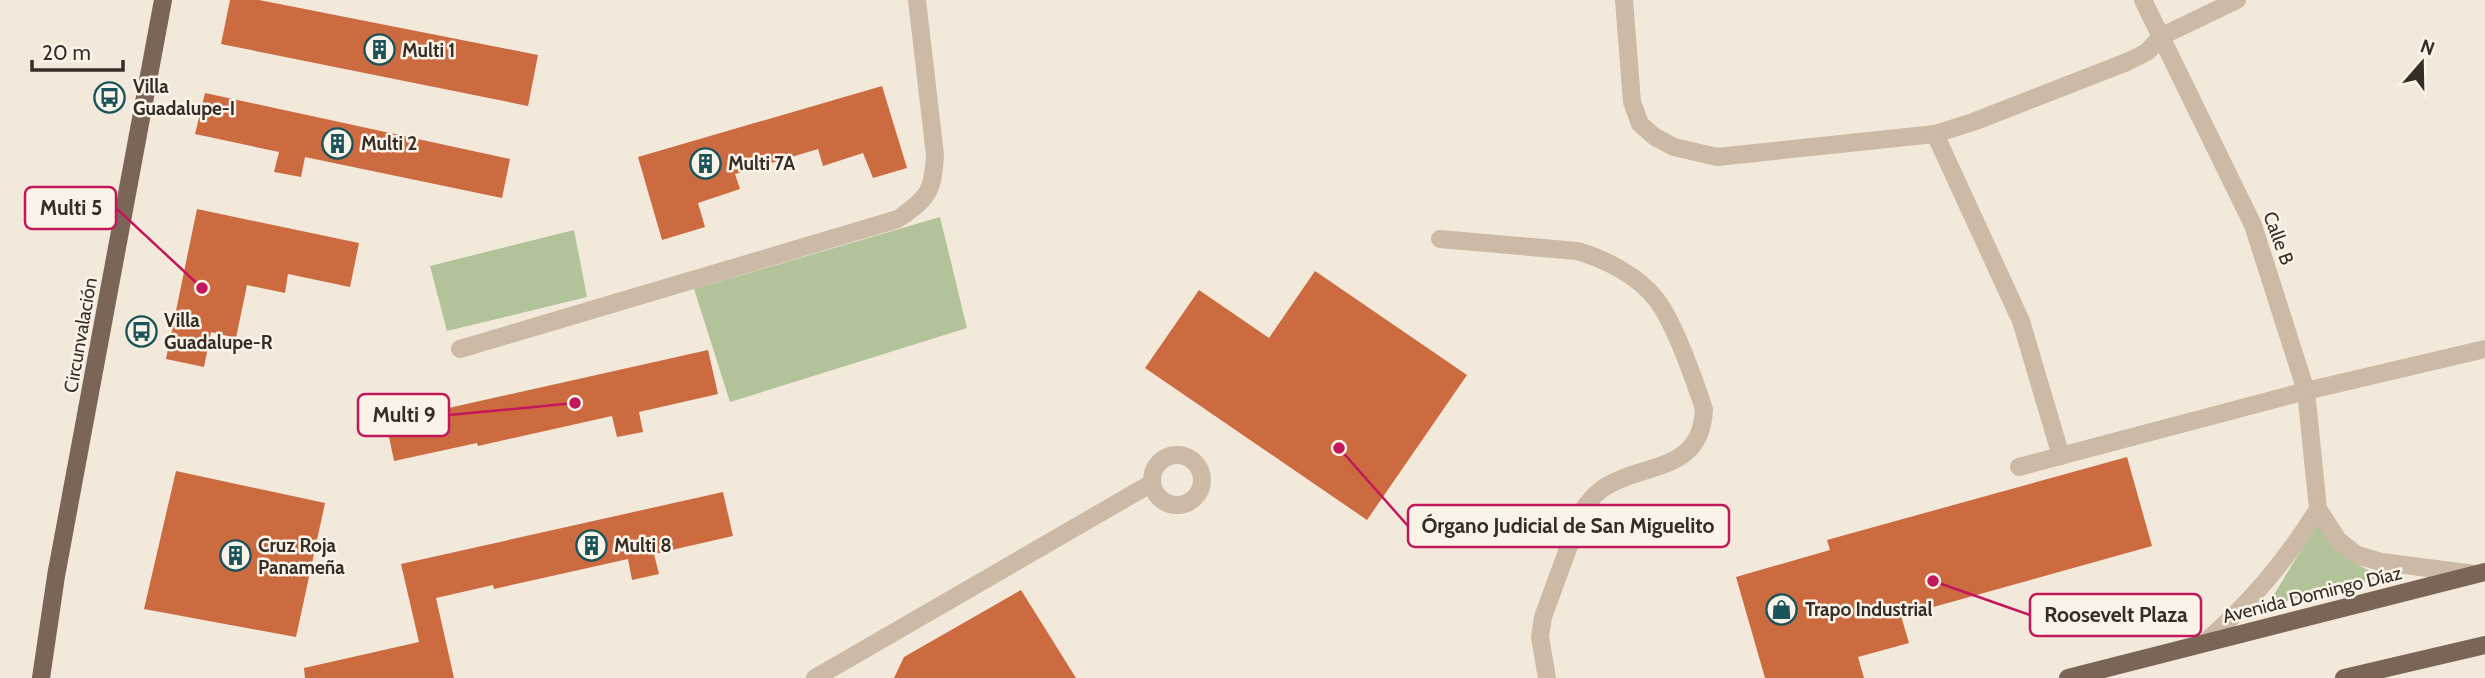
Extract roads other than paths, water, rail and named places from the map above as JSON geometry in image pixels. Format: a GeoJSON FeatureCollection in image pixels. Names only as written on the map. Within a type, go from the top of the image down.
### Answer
{"type":"FeatureCollection","features":[{"type":"Feature","properties":{"kind":"main road","name":"Circunvalación"},"geometry":{"type":"LineString","coordinates":[[40,678],[56,576],[163,0]]}},
{"type":"Feature","properties":{"kind":"main road","name":"Avenida Domingo Díaz"},"geometry":{"type":"LineString","coordinates":[[2068,678],[2481,573]]}},
{"type":"Feature","properties":{"kind":"main road"},"geometry":{"type":"LineString","coordinates":[[2344,678],[2485,645]]}},
{"type":"Feature","properties":{"kind":"street"},"geometry":{"type":"LineString","coordinates":[[460,349],[898,219],[922,202],[933,180],[935,155],[917,0]]}},
{"type":"Feature","properties":{"kind":"street"},"geometry":{"type":"LineString","coordinates":[[1624,0],[1632,102],[1640,124],[1674,148],[1717,157],[1935,134],[1973,122],[2127,62],[2147,52],[2162,36],[2237,0]]}},
{"type":"Feature","properties":{"kind":"street","name":"Calle B"},"geometry":{"type":"LineString","coordinates":[[2143,0],[2253,225],[2306,391],[2318,509],[2338,540],[2357,555],[2381,562],[2481,573]]}},
{"type":"Feature","properties":{"kind":"street"},"geometry":{"type":"LineString","coordinates":[[1935,134],[2021,321],[2061,456]]}},
{"type":"Feature","properties":{"kind":"street"},"geometry":{"type":"LineString","coordinates":[[1440,239],[1577,251],[1597,257],[1617,268],[1655,298],[1666,314],[1704,409],[1704,423],[1699,436],[1682,457],[1604,488],[1590,499],[1580,513],[1543,617],[1540,637],[1547,678]]}},
{"type":"Feature","properties":{"kind":"street"},"geometry":{"type":"LineString","coordinates":[[2019,467],[2306,391],[2485,348]]}},
{"type":"Feature","properties":{"kind":"street"},"geometry":{"type":"LineString","coordinates":[[814,678],[1152,483]]}},
{"type":"Feature","properties":{"kind":"street"},"geometry":{"type":"LineString","coordinates":[[2204,643],[2237,614],[2267,582],[2295,547],[2318,509]]}},
{"type":"Feature","properties":{"kind":"place","name":"Multi 1"},"geometry":{"type":"Point","coordinates":[379,50]}},
{"type":"Feature","properties":{"kind":"place","name":"Villa Guadalupe-I"},"geometry":{"type":"Point","coordinates":[110,97]}},
{"type":"Feature","properties":{"kind":"place","name":"Multi 2"},"geometry":{"type":"Point","coordinates":[338,143]}},
{"type":"Feature","properties":{"kind":"place","name":"Multi 7A"},"geometry":{"type":"Point","coordinates":[705,163]}},
{"type":"Feature","properties":{"kind":"place","name":"Multi 5"},"geometry":{"type":"Point","coordinates":[202,288]}},
{"type":"Feature","properties":{"kind":"place","name":"Villa Guadalupe-R"},"geometry":{"type":"Point","coordinates":[141,331]}},
{"type":"Feature","properties":{"kind":"place","name":"Multi 9"},"geometry":{"type":"Point","coordinates":[575,403]}},
{"type":"Feature","properties":{"kind":"place","name":"Órgano Judicial de San Miguelito"},"geometry":{"type":"Point","coordinates":[1339,448]}},
{"type":"Feature","properties":{"kind":"place","name":"Multi 8"},"geometry":{"type":"Point","coordinates":[591,545]}},
{"type":"Feature","properties":{"kind":"place","name":"Cruz Roja Panameña"},"geometry":{"type":"Point","coordinates":[235,556]}},
{"type":"Feature","properties":{"kind":"place","name":"Roosevelt Plaza"},"geometry":{"type":"Point","coordinates":[1933,581]}},
{"type":"Feature","properties":{"kind":"place","name":"Trapo Industrial"},"geometry":{"type":"Point","coordinates":[1782,609]}}]}
